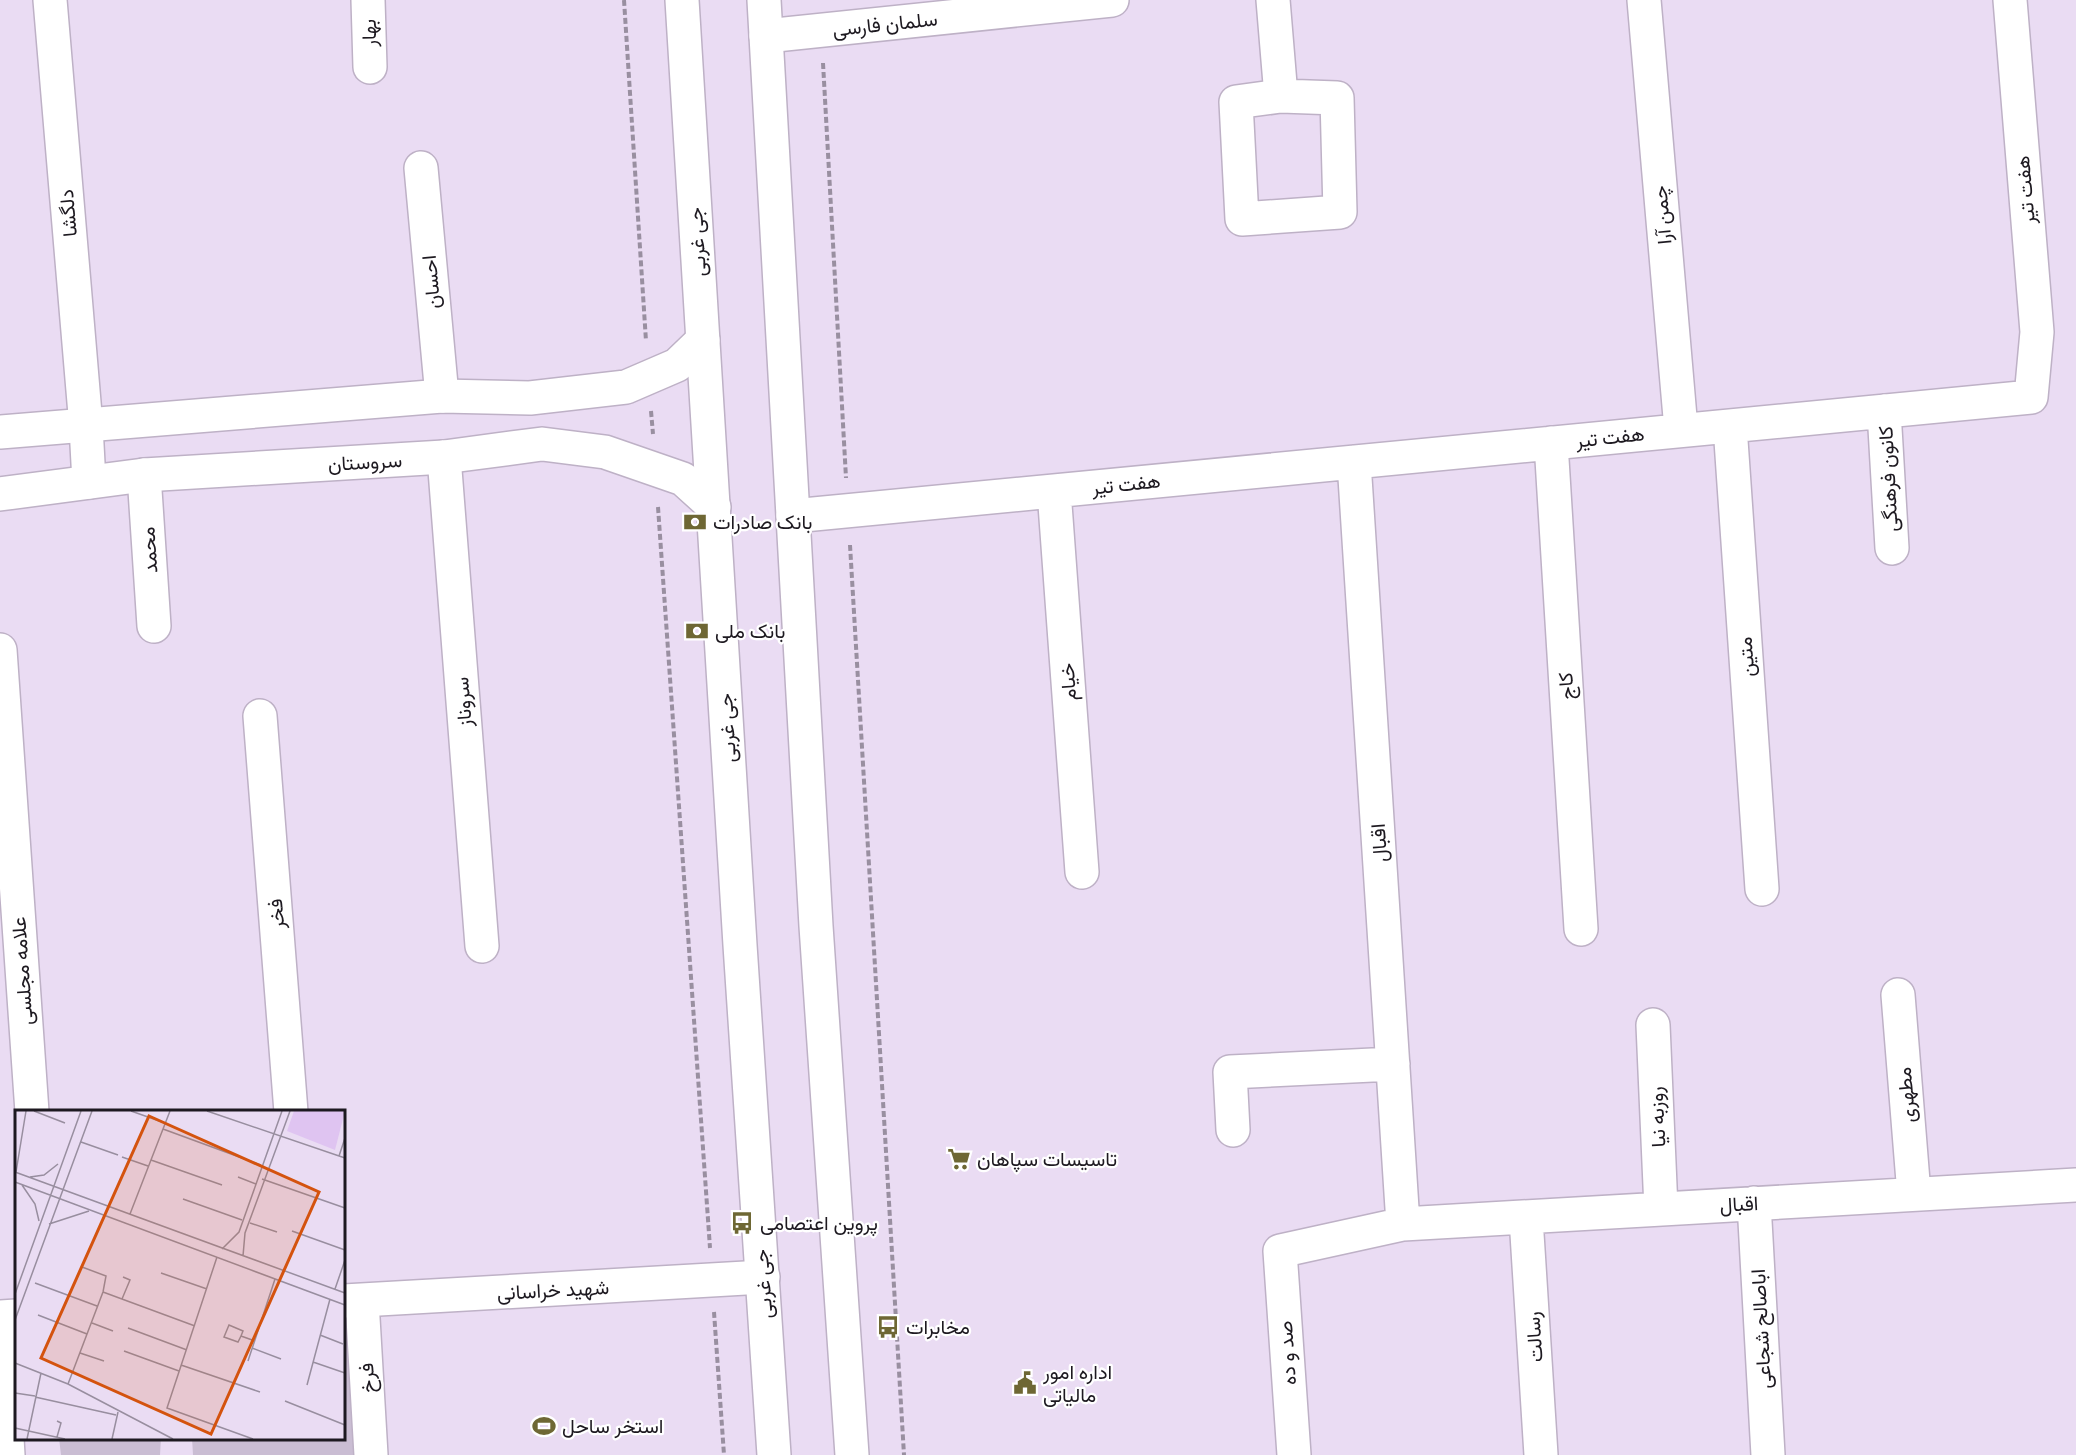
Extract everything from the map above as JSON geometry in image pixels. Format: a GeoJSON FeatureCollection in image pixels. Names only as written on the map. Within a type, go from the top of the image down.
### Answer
{"type":"FeatureCollection","features":[{"type":"Feature","properties":{"kind":"street","name":"دلگشا"},"geometry":{"type":"LineString","coordinates":[[50,0],[89,482]]}},
{"type":"Feature","properties":{"kind":"street","name":"بهار"},"geometry":{"type":"LineString","coordinates":[[368,0],[370,67]]}},
{"type":"Feature","properties":{"kind":"street","name":"جی غربی"},"geometry":{"type":"LineString","coordinates":[[682,0],[774,1455]]}},
{"type":"Feature","properties":{"kind":"street"},"geometry":{"type":"LineString","coordinates":[[764,0],[816,926],[852,1455]]}},
{"type":"Feature","properties":{"kind":"street","name":"سلمان فارسی"},"geometry":{"type":"LineString","coordinates":[[766,36],[1112,0]]}},
{"type":"Feature","properties":{"kind":"street"},"geometry":{"type":"LineString","coordinates":[[1272,0],[1281,96]]}},
{"type":"Feature","properties":{"kind":"street","name":"چمن آرا"},"geometry":{"type":"LineString","coordinates":[[1644,0],[1681,429]]}},
{"type":"Feature","properties":{"kind":"street","name":"هفت تیر"},"geometry":{"type":"LineString","coordinates":[[793,516],[2031,397],[2037,332],[2010,0]]}},
{"type":"Feature","properties":{"kind":"street"},"geometry":{"type":"LineString","coordinates":[[1281,96],[1337,98],[1340,212],[1242,219],[1236,102],[1281,96]]}},
{"type":"Feature","properties":{"kind":"street","name":"احسان"},"geometry":{"type":"LineString","coordinates":[[421,168],[442,396]]}},
{"type":"Feature","properties":{"kind":"street"},"geometry":{"type":"LineString","coordinates":[[0,432],[442,396],[530,398],[626,387],[677,365],[703,340]]}},
{"type":"Feature","properties":{"kind":"street","name":"کانون فرهنگی"},"geometry":{"type":"LineString","coordinates":[[1884,411],[1892,548]]}},
{"type":"Feature","properties":{"kind":"street","name":"متین"},"geometry":{"type":"LineString","coordinates":[[1730,426],[1762,889]]}},
{"type":"Feature","properties":{"kind":"street","name":"کاج"},"geometry":{"type":"LineString","coordinates":[[1551,443],[1581,928]]}},
{"type":"Feature","properties":{"kind":"street","name":"سروستان"},"geometry":{"type":"LineString","coordinates":[[0,494],[144,475],[444,457],[542,444],[605,452],[683,479],[714,507]]}},
{"type":"Feature","properties":{"kind":"street","name":"سروناز"},"geometry":{"type":"LineString","coordinates":[[444,457],[482,946]]}},
{"type":"Feature","properties":{"kind":"street","name":"اقبال"},"geometry":{"type":"LineString","coordinates":[[1354,462],[1403,1224]]}},
{"type":"Feature","properties":{"kind":"street","name":"محمد"},"geometry":{"type":"LineString","coordinates":[[144,475],[154,626]]}},
{"type":"Feature","properties":{"kind":"street","name":"خیام"},"geometry":{"type":"LineString","coordinates":[[1054,491],[1082,872]]}},
{"type":"Feature","properties":{"kind":"street","name":"علامه مجلسی"},"geometry":{"type":"LineString","coordinates":[[0,650],[32,1110]]}},
{"type":"Feature","properties":{"kind":"street","name":"فخر"},"geometry":{"type":"LineString","coordinates":[[260,716],[291,1110]]}},
{"type":"Feature","properties":{"kind":"street","name":"مطهری"},"geometry":{"type":"LineString","coordinates":[[1898,995],[1914,1194]]}},
{"type":"Feature","properties":{"kind":"street","name":"روزبه نیا"},"geometry":{"type":"LineString","coordinates":[[1653,1025],[1661,1209]]}},
{"type":"Feature","properties":{"kind":"street"},"geometry":{"type":"LineString","coordinates":[[1233,1130],[1230,1072],[1393,1064]]}},
{"type":"Feature","properties":{"kind":"street","name":"اقبال"},"geometry":{"type":"LineString","coordinates":[[1280,1251],[1403,1224],[2076,1185]]}},
{"type":"Feature","properties":{"kind":"street","name":"اباصالح شجاعی"},"geometry":{"type":"LineString","coordinates":[[1754,1203],[1768,1455]]}},
{"type":"Feature","properties":{"kind":"street","name":"رسالت"},"geometry":{"type":"LineString","coordinates":[[1526,1218],[1541,1455]]}},
{"type":"Feature","properties":{"kind":"street","name":"صد و ده"},"geometry":{"type":"LineString","coordinates":[[1280,1251],[1294,1455]]}},
{"type":"Feature","properties":{"kind":"street","name":"شهید خراسانی"},"geometry":{"type":"LineString","coordinates":[[353,1301],[763,1277]]}},
{"type":"Feature","properties":{"kind":"street","name":"فرخ"},"geometry":{"type":"LineString","coordinates":[[353,1301],[371,1455]]}},
{"type":"Feature","properties":{"kind":"street"},"geometry":{"type":"LineString","coordinates":[[0,1317],[15,1316]]}},
{"type":"Feature","properties":{"kind":"street"},"geometry":{"type":"LineString","coordinates":[[0,1324],[8,1455]]}},
{"type":"Feature","properties":{"kind":"path"},"geometry":{"type":"LineString","coordinates":[[624,0],[724,1455]]}},
{"type":"Feature","properties":{"kind":"path"},"geometry":{"type":"LineString","coordinates":[[821,30],[904,1455]]}},
{"type":"Feature","properties":{"kind":"building"},"geometry":{"type":"Polygon","coordinates":[[[347,1315],[356,1455],[193,1455],[192,1440],[345,1440],[345,1316],[347,1315]]]}},
{"type":"Feature","properties":{"kind":"building"},"geometry":{"type":"Polygon","coordinates":[[[59,1440],[161,1440],[160,1455],[61,1455],[59,1440]]]}},
{"type":"Feature","properties":{"kind":"place","name":"بانک صادرات"},"geometry":{"type":"Point","coordinates":[695,522]}},
{"type":"Feature","properties":{"kind":"place","name":"بانک ملی"},"geometry":{"type":"Point","coordinates":[697,631]}},
{"type":"Feature","properties":{"kind":"place","name":"تاسیسات سپاهان"},"geometry":{"type":"Point","coordinates":[959,1159]}},
{"type":"Feature","properties":{"kind":"place","name":"پروین اعتصامی"},"geometry":{"type":"Point","coordinates":[742,1223]}},
{"type":"Feature","properties":{"kind":"place","name":"مخابرات"},"geometry":{"type":"Point","coordinates":[888,1327]}},
{"type":"Feature","properties":{"kind":"place","name":"اداره امور مالیاتی"},"geometry":{"type":"Point","coordinates":[1025,1383]}},
{"type":"Feature","properties":{"kind":"place","name":"استخر ساحل"},"geometry":{"type":"Point","coordinates":[544,1426]}}]}
